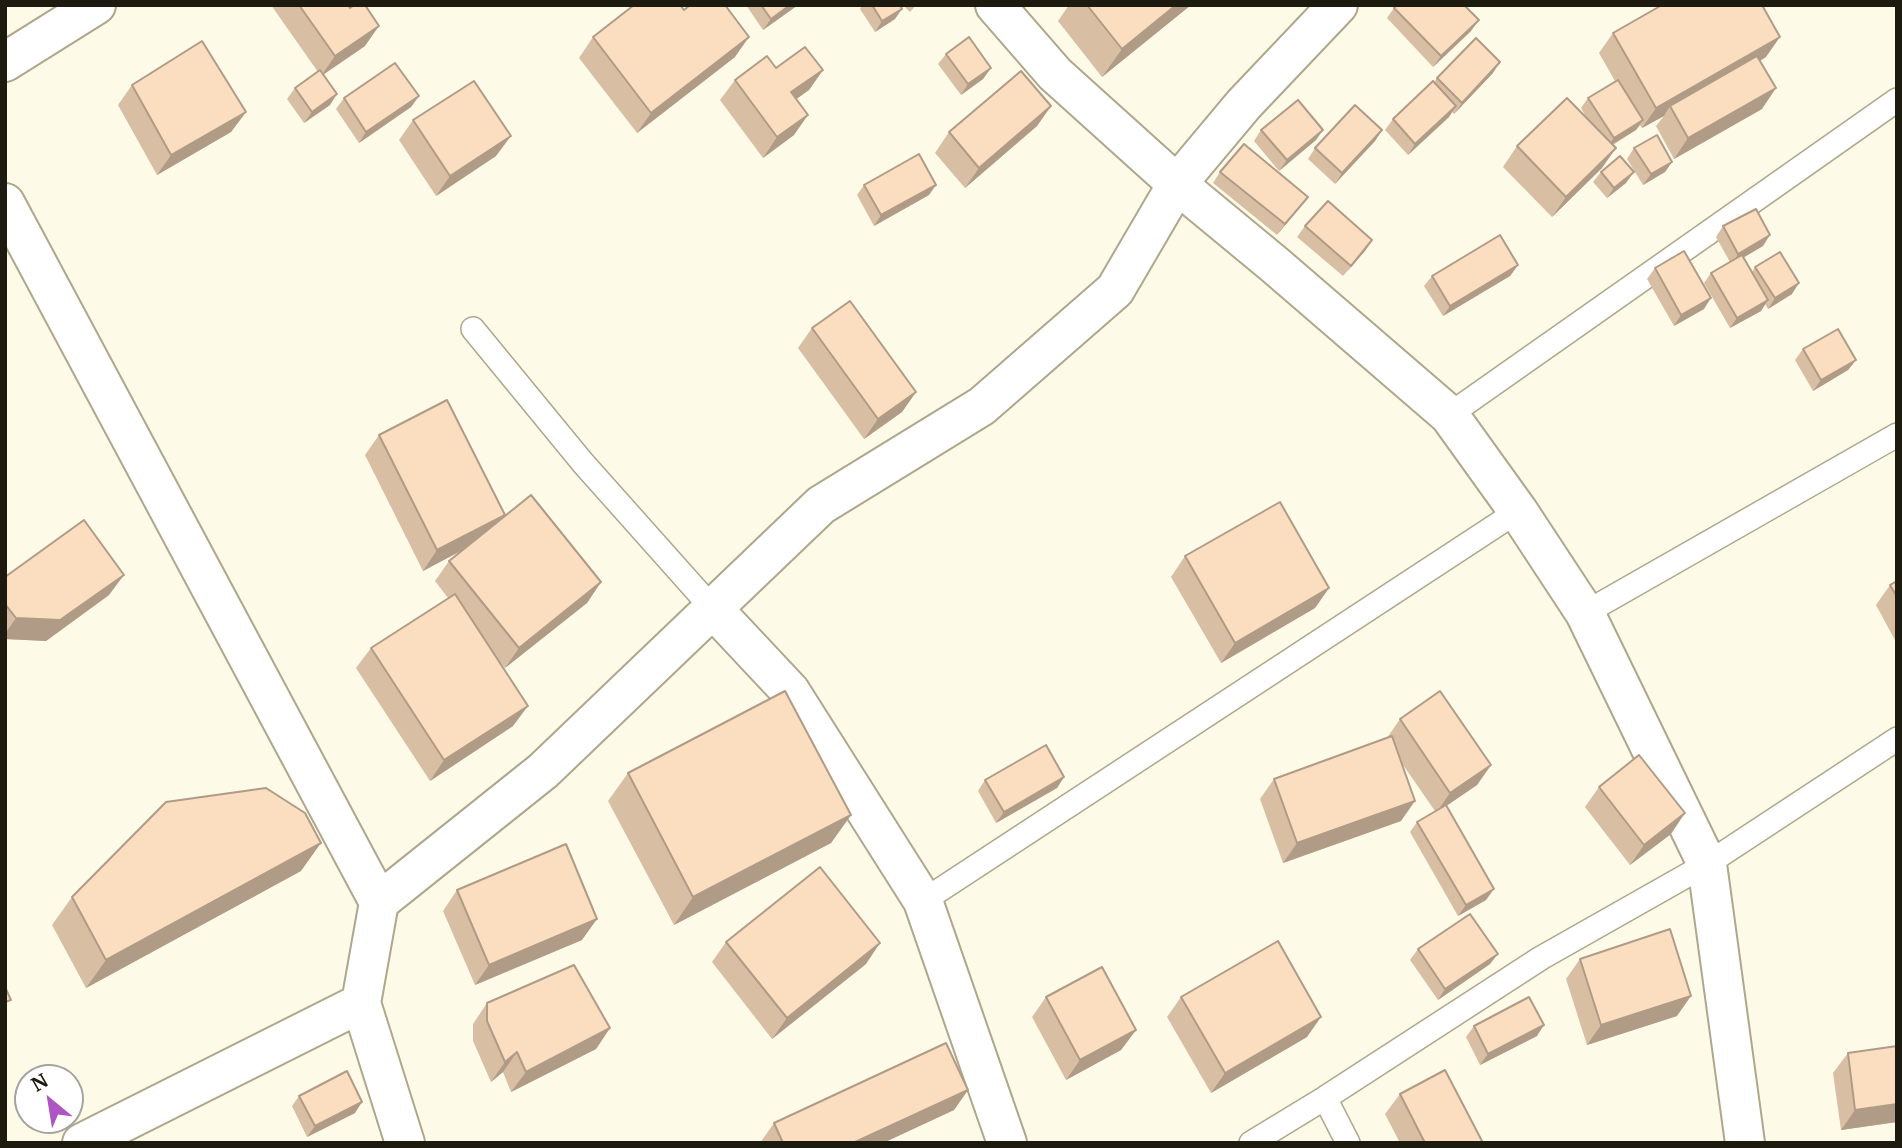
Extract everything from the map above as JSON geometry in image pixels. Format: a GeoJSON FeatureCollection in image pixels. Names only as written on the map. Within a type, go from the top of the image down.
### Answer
{"type":"FeatureCollection","features":[{"type":"Feature","properties":{"kind":"street"},"geometry":{"type":"LineString","coordinates":[[5,62],[96,5]]}},
{"type":"Feature","properties":{"kind":"street"},"geometry":{"type":"LineString","coordinates":[[995,5],[1055,74],[1177,184],[1449,415],[1518,511],[1585,613],[1707,864],[1745,1143]]}},
{"type":"Feature","properties":{"kind":"street"},"geometry":{"type":"LineString","coordinates":[[379,902],[543,771],[821,505],[982,406],[1115,290],[1177,184],[1244,104],[1338,5]]}},
{"type":"Feature","properties":{"kind":"street"},"geometry":{"type":"LineString","coordinates":[[5,203],[379,902],[361,1003],[405,1143]]}},
{"type":"Feature","properties":{"kind":"street"},"geometry":{"type":"LineString","coordinates":[[714,610],[790,691],[923,901],[1007,1143]]}},
{"type":"Feature","properties":{"kind":"street"},"geometry":{"type":"LineString","coordinates":[[82,1143],[361,1003]]}},
{"type":"Feature","properties":{"kind":"lane"},"geometry":{"type":"LineString","coordinates":[[1449,415],[1897,100]]}},
{"type":"Feature","properties":{"kind":"lane"},"geometry":{"type":"LineString","coordinates":[[473,330],[583,463],[714,610]]}},
{"type":"Feature","properties":{"kind":"lane"},"geometry":{"type":"LineString","coordinates":[[1585,613],[1897,435]]}},
{"type":"Feature","properties":{"kind":"lane"},"geometry":{"type":"LineString","coordinates":[[923,901],[1518,511]]}},
{"type":"Feature","properties":{"kind":"lane"},"geometry":{"type":"LineString","coordinates":[[1251,1143],[1541,958],[1707,864],[1897,739]]}},
{"type":"Feature","properties":{"kind":"lane"},"geometry":{"type":"LineString","coordinates":[[1325,1098],[1349,1143]]}},
{"type":"Feature","properties":{"kind":"building"},"geometry":{"type":"Polygon","coordinates":[[[299,5],[348,5],[350,8],[354,5],[365,5],[379,26],[335,56],[299,5]]]}},
{"type":"Feature","properties":{"kind":"building"},"geometry":{"type":"Polygon","coordinates":[[[634,5],[680,5],[684,10],[690,5],[725,5],[749,37],[651,113],[593,37],[634,5]]]}},
{"type":"Feature","properties":{"kind":"building"},"geometry":{"type":"Polygon","coordinates":[[[761,5],[790,5],[771,19],[761,5]]]}},
{"type":"Feature","properties":{"kind":"building"},"geometry":{"type":"Polygon","coordinates":[[[872,5],[900,5],[902,9],[882,21],[872,5]]]}},
{"type":"Feature","properties":{"kind":"building"},"geometry":{"type":"Polygon","coordinates":[[[1087,5],[1176,5],[1122,49],[1087,5]]]}},
{"type":"Feature","properties":{"kind":"building"},"geometry":{"type":"Polygon","coordinates":[[[1397,5],[1464,5],[1479,20],[1441,56],[1394,8],[1397,5]]]}},
{"type":"Feature","properties":{"kind":"building"},"geometry":{"type":"Polygon","coordinates":[[[1662,5],[1762,5],[1780,37],[1656,108],[1613,33],[1662,5]]]}},
{"type":"Feature","properties":{"kind":"building"},"geometry":{"type":"Polygon","coordinates":[[[969,37],[991,68],[968,84],[946,54],[969,37]]]}},
{"type":"Feature","properties":{"kind":"building"},"geometry":{"type":"Polygon","coordinates":[[[1476,38],[1500,62],[1462,103],[1437,78],[1476,38]]]}},
{"type":"Feature","properties":{"kind":"building"},"geometry":{"type":"Polygon","coordinates":[[[202,41],[246,112],[171,155],[132,85],[202,41]]]}},
{"type":"Feature","properties":{"kind":"building"},"geometry":{"type":"Polygon","coordinates":[[[805,47],[823,70],[791,92],[808,115],[777,137],[735,80],[767,56],[776,68],[805,47]]]}},
{"type":"Feature","properties":{"kind":"building"},"geometry":{"type":"Polygon","coordinates":[[[1757,56],[1776,88],[1688,138],[1670,106],[1757,56]]]}},
{"type":"Feature","properties":{"kind":"building"},"geometry":{"type":"Polygon","coordinates":[[[395,63],[419,96],[366,132],[344,98],[395,63]]]}},
{"type":"Feature","properties":{"kind":"building"},"geometry":{"type":"Polygon","coordinates":[[[320,70],[337,94],[312,112],[295,88],[320,70]]]}},
{"type":"Feature","properties":{"kind":"building"},"geometry":{"type":"Polygon","coordinates":[[[1021,71],[1051,106],[979,168],[949,132],[1021,71]]]}},
{"type":"Feature","properties":{"kind":"building"},"geometry":{"type":"Polygon","coordinates":[[[1618,80],[1643,120],[1614,138],[1588,98],[1618,80]]]}},
{"type":"Feature","properties":{"kind":"building"},"geometry":{"type":"Polygon","coordinates":[[[474,81],[511,136],[450,176],[413,120],[474,81]]]}},
{"type":"Feature","properties":{"kind":"building"},"geometry":{"type":"Polygon","coordinates":[[[1433,81],[1456,106],[1415,144],[1393,119],[1433,81]]]}},
{"type":"Feature","properties":{"kind":"building"},"geometry":{"type":"Polygon","coordinates":[[[1567,98],[1616,148],[1566,197],[1517,146],[1567,98]]]}},
{"type":"Feature","properties":{"kind":"building"},"geometry":{"type":"Polygon","coordinates":[[[1298,100],[1323,130],[1287,160],[1261,130],[1298,100]]]}},
{"type":"Feature","properties":{"kind":"building"},"geometry":{"type":"Polygon","coordinates":[[[1355,105],[1382,130],[1342,173],[1315,148],[1355,105]]]}},
{"type":"Feature","properties":{"kind":"building"},"geometry":{"type":"Polygon","coordinates":[[[1657,135],[1672,162],[1651,174],[1634,148],[1657,135]]]}},
{"type":"Feature","properties":{"kind":"building"},"geometry":{"type":"Polygon","coordinates":[[[1244,144],[1308,197],[1285,224],[1220,172],[1244,144]]]}},
{"type":"Feature","properties":{"kind":"building"},"geometry":{"type":"Polygon","coordinates":[[[919,154],[936,185],[881,215],[864,185],[919,154]]]}},
{"type":"Feature","properties":{"kind":"building"},"geometry":{"type":"Polygon","coordinates":[[[1620,156],[1634,172],[1614,188],[1601,172],[1620,156]]]}},
{"type":"Feature","properties":{"kind":"building"},"geometry":{"type":"Polygon","coordinates":[[[1328,201],[1372,240],[1351,266],[1305,226],[1328,201]]]}},
{"type":"Feature","properties":{"kind":"building"},"geometry":{"type":"Polygon","coordinates":[[[1756,209],[1770,235],[1738,254],[1723,226],[1756,209]]]}},
{"type":"Feature","properties":{"kind":"building"},"geometry":{"type":"Polygon","coordinates":[[[1500,235],[1518,265],[1450,306],[1432,276],[1500,235]]]}},
{"type":"Feature","properties":{"kind":"building"},"geometry":{"type":"Polygon","coordinates":[[[1684,251],[1711,298],[1681,315],[1655,268],[1684,251]]]}},
{"type":"Feature","properties":{"kind":"building"},"geometry":{"type":"Polygon","coordinates":[[[1780,252],[1799,283],[1775,298],[1755,267],[1780,252]]]}},
{"type":"Feature","properties":{"kind":"building"},"geometry":{"type":"Polygon","coordinates":[[[1742,255],[1768,300],[1737,318],[1711,273],[1742,255]]]}},
{"type":"Feature","properties":{"kind":"building"},"geometry":{"type":"Polygon","coordinates":[[[850,301],[916,392],[878,419],[812,328],[850,301]]]}},
{"type":"Feature","properties":{"kind":"building"},"geometry":{"type":"Polygon","coordinates":[[[1838,329],[1856,360],[1821,380],[1803,349],[1838,329]]]}},
{"type":"Feature","properties":{"kind":"building"},"geometry":{"type":"Polygon","coordinates":[[[447,400],[505,515],[437,550],[379,435],[447,400]]]}},
{"type":"Feature","properties":{"kind":"building"},"geometry":{"type":"Polygon","coordinates":[[[531,495],[601,582],[519,648],[449,561],[531,495]]]}},
{"type":"Feature","properties":{"kind":"building"},"geometry":{"type":"Polygon","coordinates":[[[1280,502],[1329,588],[1235,643],[1185,556],[1280,502]]]}},
{"type":"Feature","properties":{"kind":"building"},"geometry":{"type":"Polygon","coordinates":[[[84,520],[124,575],[60,620],[16,618],[5,604],[5,577],[84,520]]]}},
{"type":"Feature","properties":{"kind":"building"},"geometry":{"type":"Polygon","coordinates":[[[1897,581],[1897,597],[1890,585],[1897,581]]]}},
{"type":"Feature","properties":{"kind":"building"},"geometry":{"type":"Polygon","coordinates":[[[455,594],[528,706],[444,760],[371,648],[455,594]]]}},
{"type":"Feature","properties":{"kind":"building"},"geometry":{"type":"Polygon","coordinates":[[[785,691],[851,815],[693,897],[628,773],[785,691]]]}},
{"type":"Feature","properties":{"kind":"building"},"geometry":{"type":"Polygon","coordinates":[[[1440,691],[1491,765],[1450,793],[1400,719],[1440,691]]]}},
{"type":"Feature","properties":{"kind":"building"},"geometry":{"type":"Polygon","coordinates":[[[1392,736],[1415,801],[1297,843],[1274,779],[1392,736]]]}},
{"type":"Feature","properties":{"kind":"building"},"geometry":{"type":"Polygon","coordinates":[[[1046,745],[1064,777],[1004,812],[985,780],[1046,745]]]}},
{"type":"Feature","properties":{"kind":"building"},"geometry":{"type":"Polygon","coordinates":[[[1639,755],[1685,813],[1644,845],[1599,787],[1639,755]]]}},
{"type":"Feature","properties":{"kind":"building"},"geometry":{"type":"Polygon","coordinates":[[[266,788],[305,813],[321,843],[106,960],[72,897],[166,802],[266,788]]]}},
{"type":"Feature","properties":{"kind":"building"},"geometry":{"type":"Polygon","coordinates":[[[1446,805],[1494,889],[1466,905],[1417,822],[1446,805]]]}},
{"type":"Feature","properties":{"kind":"building"},"geometry":{"type":"Polygon","coordinates":[[[566,844],[597,919],[489,965],[457,890],[566,844]]]}},
{"type":"Feature","properties":{"kind":"building"},"geometry":{"type":"Polygon","coordinates":[[[820,867],[880,943],[787,1018],[726,942],[820,867]]]}},
{"type":"Feature","properties":{"kind":"building"},"geometry":{"type":"Polygon","coordinates":[[[1470,914],[1498,954],[1445,989],[1418,949],[1470,914]]]}},
{"type":"Feature","properties":{"kind":"building"},"geometry":{"type":"Polygon","coordinates":[[[1670,929],[1691,996],[1601,1025],[1580,959],[1670,929]]]}},
{"type":"Feature","properties":{"kind":"building"},"geometry":{"type":"Polygon","coordinates":[[[1278,941],[1321,1017],[1225,1073],[1181,997],[1278,941]]]}},
{"type":"Feature","properties":{"kind":"building"},"geometry":{"type":"Polygon","coordinates":[[[574,965],[610,1028],[526,1072],[517,1052],[505,1062],[487,1021],[487,1003],[574,965]]]}},
{"type":"Feature","properties":{"kind":"building"},"geometry":{"type":"Polygon","coordinates":[[[1102,967],[1136,1030],[1080,1060],[1046,997],[1102,967]]]}},
{"type":"Feature","properties":{"kind":"building"},"geometry":{"type":"Polygon","coordinates":[[[5,987],[11,1000],[5,1002],[5,987]]]}},
{"type":"Feature","properties":{"kind":"building"},"geometry":{"type":"Polygon","coordinates":[[[1529,997],[1544,1025],[1488,1054],[1474,1026],[1529,997]]]}},
{"type":"Feature","properties":{"kind":"building"},"geometry":{"type":"Polygon","coordinates":[[[946,1043],[968,1090],[853,1143],[783,1143],[774,1123],[946,1043]]]}},
{"type":"Feature","properties":{"kind":"building"},"geometry":{"type":"Polygon","coordinates":[[[1897,1046],[1897,1104],[1855,1110],[1848,1053],[1897,1046]]]}},
{"type":"Feature","properties":{"kind":"building"},"geometry":{"type":"Polygon","coordinates":[[[1445,1070],[1483,1143],[1425,1143],[1400,1094],[1445,1070]]]}},
{"type":"Feature","properties":{"kind":"building"},"geometry":{"type":"Polygon","coordinates":[[[347,1071],[362,1102],[315,1126],[299,1096],[347,1071]]]}}]}
